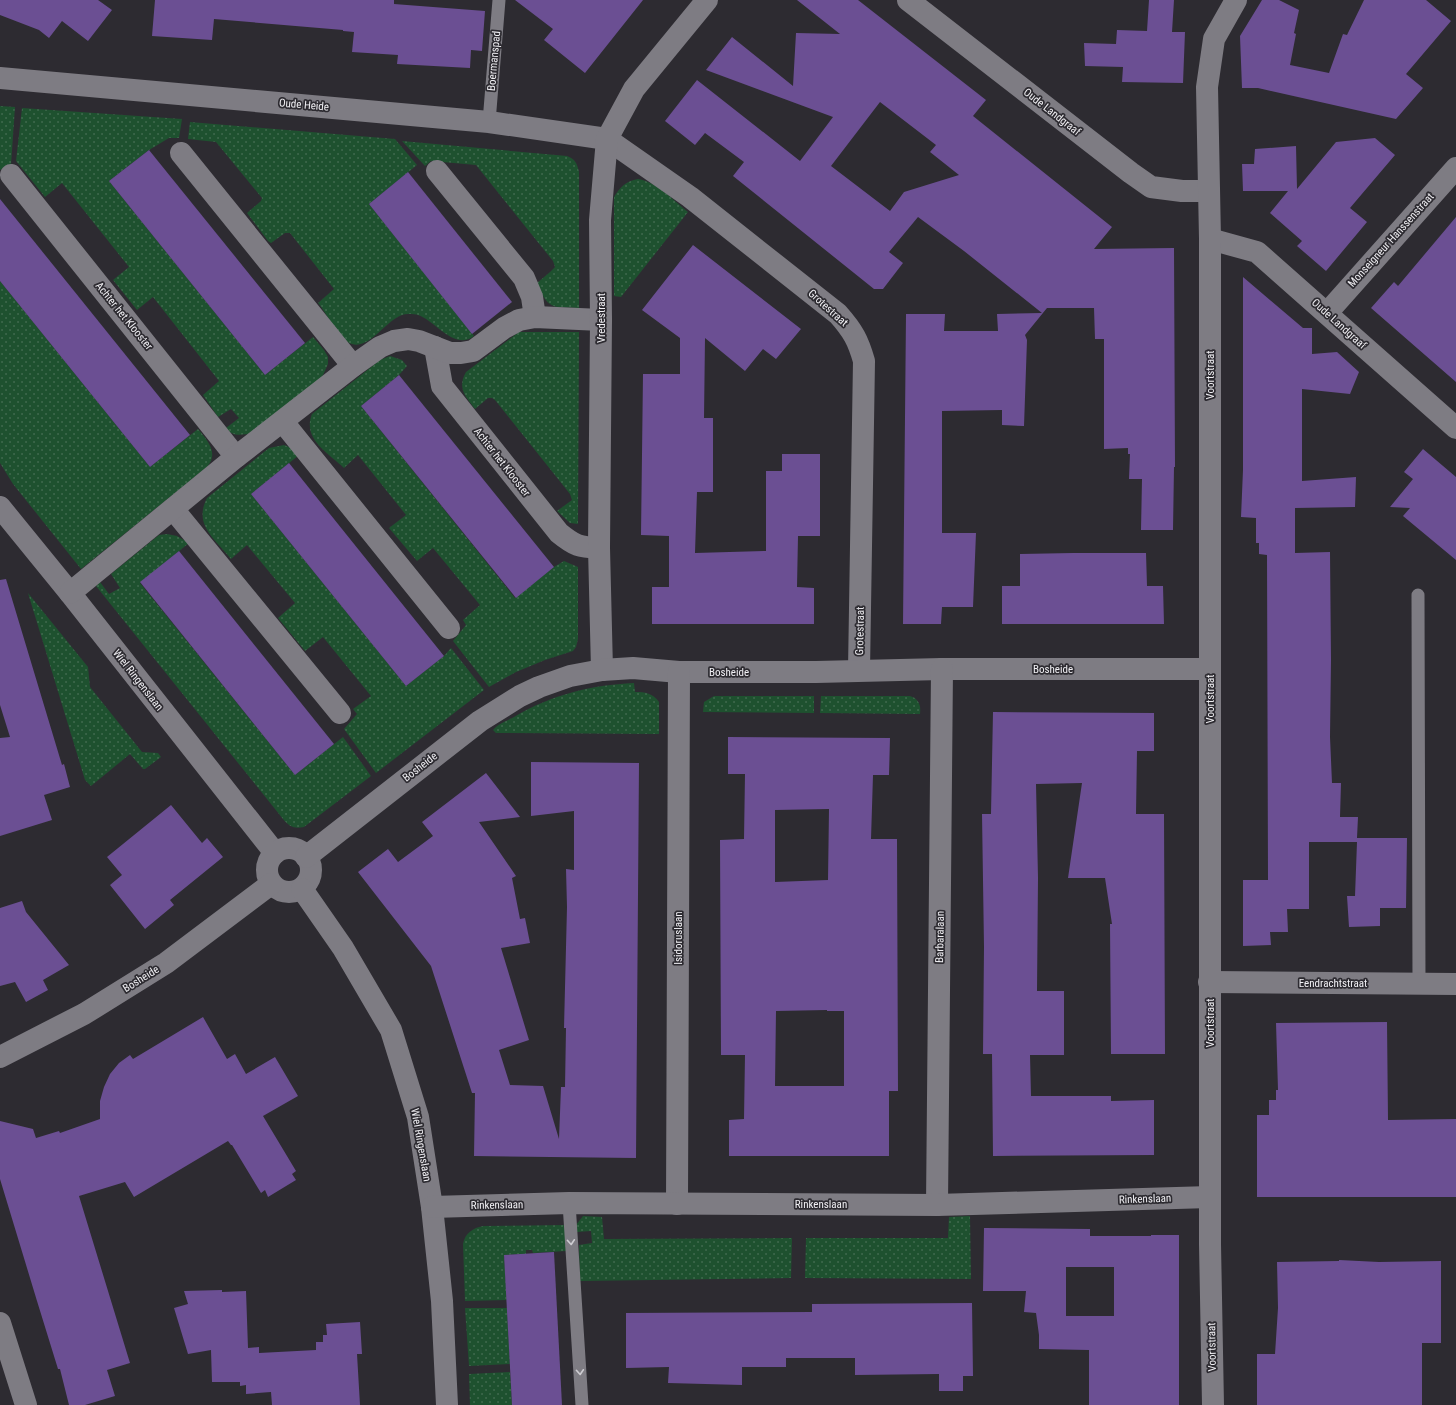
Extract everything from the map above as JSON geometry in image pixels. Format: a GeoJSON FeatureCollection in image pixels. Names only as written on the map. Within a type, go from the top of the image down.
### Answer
{"type":"FeatureCollection","features":[{"type":"Feature","properties":{"kind":"street","name":"Vredestraat"},"geometry":{"type":"LineString","coordinates":[[602,670],[599,548],[601,320],[600,220],[607,139],[634,89],[707,0]]}},
{"type":"Feature","properties":{"kind":"street","name":"Oude Landgraaf"},"geometry":{"type":"LineString","coordinates":[[908,0],[1151,187],[1182,191],[1210,191]]}},
{"type":"Feature","properties":{"kind":"street","name":"Voortstraat"},"geometry":{"type":"LineString","coordinates":[[1213,1405],[1210,1197],[1210,191],[1207,87],[1214,39],[1236,0]]}},
{"type":"Feature","properties":{"kind":"street","name":"Oude Heide"},"geometry":{"type":"LineString","coordinates":[[0,78],[489,122],[607,139]]}},
{"type":"Feature","properties":{"kind":"street","name":"Grotestraat"},"geometry":{"type":"LineString","coordinates":[[607,139],[690,197],[838,314],[851,329],[860,345],[864,361],[860,670]]}},
{"type":"Feature","properties":{"kind":"street"},"geometry":{"type":"LineString","coordinates":[[181,153],[353,366]]}},
{"type":"Feature","properties":{"kind":"street","name":"Monseigneur Hanssenstraat"},"geometry":{"type":"LineString","coordinates":[[1327,313],[1456,168]]}},
{"type":"Feature","properties":{"kind":"street"},"geometry":{"type":"LineString","coordinates":[[437,171],[524,278],[532,297],[535,318]]}},
{"type":"Feature","properties":{"kind":"street","name":"Achter het Klooster"},"geometry":{"type":"LineString","coordinates":[[11,175],[236,457]]}},
{"type":"Feature","properties":{"kind":"street","name":"Oude Landgraaf"},"geometry":{"type":"LineString","coordinates":[[1210,239],[1257,252],[1456,428]]}},
{"type":"Feature","properties":{"kind":"street"},"geometry":{"type":"LineString","coordinates":[[70,593],[236,457],[283,422],[353,366],[380,347],[394,341],[408,339],[419,341],[450,353],[461,353],[474,351],[504,328],[519,320],[535,318],[601,320]]}},
{"type":"Feature","properties":{"kind":"street","name":"Achter het Klooster"},"geometry":{"type":"LineString","coordinates":[[435,348],[442,386],[559,533],[572,544],[584,547],[599,548]]}},
{"type":"Feature","properties":{"kind":"street"},"geometry":{"type":"LineString","coordinates":[[283,422],[449,628]]}},
{"type":"Feature","properties":{"kind":"street","name":"Wiel Ringenslaan"},"geometry":{"type":"LineString","coordinates":[[0,507],[70,593],[275,853]]}},
{"type":"Feature","properties":{"kind":"street"},"geometry":{"type":"LineString","coordinates":[[173,509],[340,714]]}},
{"type":"Feature","properties":{"kind":"street","name":"Bosheide"},"geometry":{"type":"LineString","coordinates":[[306,857],[480,721],[502,706],[539,687],[570,676],[602,670],[632,668],[679,672],[816,672],[942,669],[1210,669]]}},
{"type":"Feature","properties":{"kind":"street","name":"Barbaralaan"},"geometry":{"type":"LineString","coordinates":[[937,1205],[942,669]]}},
{"type":"Feature","properties":{"kind":"street","name":"Isidoruslaan"},"geometry":{"type":"LineString","coordinates":[[677,1204],[679,672]]}},
{"type":"Feature","properties":{"kind":"street"},"geometry":{"type":"LineString","coordinates":[[291,848],[300,851],[306,857],[310,864],[311,873],[308,882],[302,889],[294,892],[285,892],[277,890],[271,884],[267,876],[266,868],[269,860],[275,853],[282,849],[291,848]]}},
{"type":"Feature","properties":{"kind":"street","name":"Bosheide"},"geometry":{"type":"LineString","coordinates":[[0,1057],[84,1014],[166,963],[271,884]]}},
{"type":"Feature","properties":{"kind":"street","name":"Wiel Ringenslaan"},"geometry":{"type":"LineString","coordinates":[[302,889],[343,948],[391,1030],[418,1117],[432,1207],[442,1301],[447,1405]]}},
{"type":"Feature","properties":{"kind":"street","name":"Eendrachtstraat"},"geometry":{"type":"LineString","coordinates":[[1210,982],[1456,984]]}},
{"type":"Feature","properties":{"kind":"street","name":"Rinkenslaan"},"geometry":{"type":"LineString","coordinates":[[432,1207],[569,1203],[937,1205],[1210,1197]]}},
{"type":"Feature","properties":{"kind":"street"},"geometry":{"type":"LineString","coordinates":[[0,1323],[26,1405]]}},
{"type":"Feature","properties":{"kind":"lane","name":"Boermanspad"},"geometry":{"type":"LineString","coordinates":[[489,122],[499,0]]}},
{"type":"Feature","properties":{"kind":"lane"},"geometry":{"type":"LineString","coordinates":[[1418,595],[1419,983]]}},
{"type":"Feature","properties":{"kind":"lane"},"geometry":{"type":"LineString","coordinates":[[569,1203],[582,1405]]}},
{"type":"Feature","properties":{"kind":"green space"},"geometry":{"type":"Polygon","coordinates":[[[0,106],[15,107],[11,165],[0,170],[0,106]]]}},
{"type":"Feature","properties":{"kind":"green space"},"geometry":{"type":"Polygon","coordinates":[[[22,108],[182,119],[179,138],[169,138],[149,150],[109,181],[265,375],[313,337],[328,357],[328,364],[320,379],[252,433],[238,435],[228,431],[226,428],[239,418],[231,409],[218,417],[203,395],[219,381],[153,297],[137,310],[113,280],[129,267],[62,183],[45,197],[16,161],[22,108]]]}},
{"type":"Feature","properties":{"kind":"green space"},"geometry":{"type":"Polygon","coordinates":[[[190,122],[395,139],[417,165],[369,204],[474,336],[467,340],[452,338],[425,318],[409,314],[402,315],[394,319],[367,342],[352,344],[347,342],[342,338],[318,303],[334,289],[290,233],[285,233],[271,243],[268,241],[247,213],[261,201],[262,198],[216,142],[188,139],[190,122]]]}},
{"type":"Feature","properties":{"kind":"green space"},"geometry":{"type":"Polygon","coordinates":[[[402,141],[567,156],[572,158],[579,172],[579,308],[557,307],[548,303],[544,298],[537,283],[555,267],[553,261],[476,165],[431,161],[425,166],[402,141]]]}},
{"type":"Feature","properties":{"kind":"green space"},"geometry":{"type":"Polygon","coordinates":[[[638,179],[652,184],[671,197],[688,212],[621,297],[614,296],[614,197],[624,185],[630,181],[638,179]]]}},
{"type":"Feature","properties":{"kind":"green space"},"geometry":{"type":"Polygon","coordinates":[[[0,281],[150,467],[198,429],[211,447],[212,457],[207,467],[81,569],[13,484],[0,463],[0,281]]]}},
{"type":"Feature","properties":{"kind":"green space"},"geometry":{"type":"Polygon","coordinates":[[[519,332],[579,332],[578,524],[570,523],[557,511],[572,500],[570,494],[495,400],[488,398],[475,409],[463,392],[462,383],[466,372],[519,332]]]}},
{"type":"Feature","properties":{"kind":"green space"},"geometry":{"type":"Polygon","coordinates":[[[390,356],[402,360],[407,366],[399,375],[361,406],[515,598],[554,567],[564,561],[578,567],[578,639],[576,647],[573,651],[545,660],[516,672],[489,687],[453,641],[466,625],[463,620],[480,605],[433,548],[417,561],[389,528],[406,515],[358,455],[344,468],[318,445],[311,431],[310,423],[312,414],[380,360],[390,356]]]}},
{"type":"Feature","properties":{"kind":"green space"},"geometry":{"type":"Polygon","coordinates":[[[284,445],[299,455],[251,494],[406,686],[444,656],[451,648],[484,690],[376,773],[344,729],[357,714],[353,709],[371,696],[323,637],[305,651],[278,618],[295,603],[247,545],[231,559],[213,538],[204,524],[203,508],[207,498],[269,448],[284,445]]]}},
{"type":"Feature","properties":{"kind":"green space"},"geometry":{"type":"Polygon","coordinates":[[[167,534],[177,536],[189,543],[140,583],[295,775],[343,737],[371,776],[304,827],[292,827],[283,819],[96,586],[100,582],[109,594],[120,588],[111,574],[159,535],[167,534]]]}},
{"type":"Feature","properties":{"kind":"green space"},"geometry":{"type":"Polygon","coordinates":[[[28,593],[88,667],[90,687],[142,752],[158,753],[161,757],[145,769],[143,769],[130,754],[91,786],[85,780],[28,593]]]}},
{"type":"Feature","properties":{"kind":"green space"},"geometry":{"type":"Polygon","coordinates":[[[634,683],[635,692],[648,694],[659,702],[659,734],[496,733],[493,730],[500,724],[528,709],[572,692],[602,686],[634,683]]]}},
{"type":"Feature","properties":{"kind":"green space"},"geometry":{"type":"Polygon","coordinates":[[[714,696],[814,696],[814,713],[703,712],[704,702],[714,696]]]}},
{"type":"Feature","properties":{"kind":"green space"},"geometry":{"type":"Polygon","coordinates":[[[821,696],[910,696],[916,699],[919,703],[920,714],[820,713],[821,696]]]}},
{"type":"Feature","properties":{"kind":"green space"},"geometry":{"type":"Polygon","coordinates":[[[583,1216],[602,1217],[604,1239],[792,1238],[791,1278],[580,1281],[579,1245],[592,1243],[591,1231],[577,1232],[576,1225],[583,1216]]]}},
{"type":"Feature","properties":{"kind":"green space"},"geometry":{"type":"Polygon","coordinates":[[[970,1216],[971,1279],[805,1278],[806,1238],[948,1238],[949,1217],[970,1216]]]}},
{"type":"Feature","properties":{"kind":"green space"},"geometry":{"type":"Polygon","coordinates":[[[565,1225],[566,1251],[533,1253],[532,1250],[526,1250],[526,1254],[504,1255],[507,1300],[465,1301],[463,1244],[470,1232],[483,1226],[565,1225]]]}},
{"type":"Feature","properties":{"kind":"green space"},"geometry":{"type":"Polygon","coordinates":[[[465,1308],[507,1308],[510,1364],[469,1366],[465,1308]]]}},
{"type":"Feature","properties":{"kind":"green space"},"geometry":{"type":"Polygon","coordinates":[[[510,1372],[512,1405],[470,1405],[469,1374],[510,1372]]]}},
{"type":"Feature","properties":{"kind":"building"},"geometry":{"type":"Polygon","coordinates":[[[0,0],[98,0],[112,10],[88,41],[62,21],[49,38],[39,30],[0,15],[0,0]]]}},
{"type":"Feature","properties":{"kind":"building"},"geometry":{"type":"Polygon","coordinates":[[[155,0],[394,0],[394,4],[485,11],[482,51],[471,50],[470,68],[397,64],[398,55],[352,52],[354,32],[214,19],[212,40],[152,36],[155,0]]]}},
{"type":"Feature","properties":{"kind":"building"},"geometry":{"type":"Polygon","coordinates":[[[515,0],[643,0],[585,73],[544,40],[553,29],[515,0]]]}},
{"type":"Feature","properties":{"kind":"building"},"geometry":{"type":"Polygon","coordinates":[[[797,0],[858,0],[986,100],[973,116],[1112,227],[1094,249],[1174,248],[1175,467],[1173,530],[1141,530],[1142,479],[1129,479],[1130,454],[1128,454],[1128,448],[1104,449],[1104,339],[1095,339],[1094,308],[1047,308],[1025,335],[1027,340],[1024,426],[1002,425],[1002,410],[942,411],[942,533],[976,533],[973,607],[942,607],[941,624],[903,624],[906,314],[945,314],[944,331],[998,331],[997,314],[1042,313],[964,251],[918,217],[889,252],[903,263],[883,289],[874,289],[733,176],[744,162],[705,133],[695,145],[665,121],[697,80],[800,161],[833,117],[706,70],[732,37],[793,86],[796,33],[840,34],[797,0]],[[880,102],[831,166],[890,211],[904,192],[959,175],[930,152],[936,145],[880,102]]]}},
{"type":"Feature","properties":{"kind":"building"},"geometry":{"type":"Polygon","coordinates":[[[1149,0],[1174,0],[1172,32],[1185,32],[1183,83],[1122,82],[1123,67],[1085,66],[1084,43],[1116,44],[1117,30],[1147,31],[1149,0]]]}},
{"type":"Feature","properties":{"kind":"building"},"geometry":{"type":"Polygon","coordinates":[[[1262,0],[1279,0],[1299,10],[1294,33],[1296,34],[1290,65],[1329,73],[1343,34],[1347,35],[1364,0],[1426,0],[1451,21],[1406,74],[1423,88],[1396,119],[1258,88],[1242,88],[1240,36],[1262,0]]]}},
{"type":"Feature","properties":{"kind":"building"},"geometry":{"type":"Polygon","coordinates":[[[1375,138],[1395,155],[1350,208],[1367,222],[1326,271],[1297,246],[1302,241],[1270,213],[1288,191],[1243,191],[1242,164],[1254,164],[1255,149],[1296,146],[1297,189],[1336,142],[1375,138]]]}},
{"type":"Feature","properties":{"kind":"building"},"geometry":{"type":"Polygon","coordinates":[[[149,150],[305,343],[265,375],[109,181],[149,150]]]}},
{"type":"Feature","properties":{"kind":"building"},"geometry":{"type":"Polygon","coordinates":[[[408,172],[512,302],[472,334],[369,204],[408,172]]]}},
{"type":"Feature","properties":{"kind":"building"},"geometry":{"type":"Polygon","coordinates":[[[0,199],[190,435],[150,467],[0,281],[0,199]]]}},
{"type":"Feature","properties":{"kind":"building"},"geometry":{"type":"Polygon","coordinates":[[[1456,217],[1456,382],[1371,308],[1394,282],[1398,286],[1456,217]]]}},
{"type":"Feature","properties":{"kind":"building"},"geometry":{"type":"Polygon","coordinates":[[[693,245],[801,329],[776,359],[763,349],[745,371],[705,338],[704,418],[713,418],[713,492],[697,492],[695,553],[766,551],[766,471],[782,471],[782,454],[820,454],[820,536],[798,536],[797,587],[814,588],[814,624],[652,624],[652,587],[669,587],[669,536],[641,535],[643,374],[680,374],[680,338],[642,310],[693,245]]]}},
{"type":"Feature","properties":{"kind":"building"},"geometry":{"type":"Polygon","coordinates":[[[1243,277],[1303,328],[1312,328],[1312,354],[1337,352],[1359,372],[1350,394],[1302,389],[1302,481],[1356,477],[1355,507],[1295,508],[1295,553],[1330,552],[1330,737],[1332,783],[1341,783],[1340,817],[1358,817],[1357,838],[1407,838],[1406,908],[1380,908],[1380,926],[1349,927],[1347,896],[1355,896],[1357,842],[1309,842],[1309,909],[1287,909],[1288,932],[1270,932],[1271,945],[1243,946],[1243,880],[1268,880],[1267,555],[1259,554],[1259,543],[1256,543],[1256,518],[1241,517],[1243,470],[1243,277]]]}},
{"type":"Feature","properties":{"kind":"building"},"geometry":{"type":"Polygon","coordinates":[[[399,375],[554,567],[516,598],[361,406],[399,375]]]}},
{"type":"Feature","properties":{"kind":"building"},"geometry":{"type":"Polygon","coordinates":[[[1423,449],[1456,477],[1456,560],[1403,516],[1410,508],[1390,507],[1413,479],[1404,472],[1423,449]]]}},
{"type":"Feature","properties":{"kind":"building"},"geometry":{"type":"Polygon","coordinates":[[[289,463],[444,656],[406,686],[251,494],[289,463]]]}},
{"type":"Feature","properties":{"kind":"building"},"geometry":{"type":"Polygon","coordinates":[[[179,551],[334,744],[295,775],[140,582],[179,551]]]}},
{"type":"Feature","properties":{"kind":"building"},"geometry":{"type":"Polygon","coordinates":[[[1146,553],[1147,586],[1163,586],[1164,624],[1002,624],[1002,586],[1020,586],[1020,554],[1146,553]]]}},
{"type":"Feature","properties":{"kind":"building"},"geometry":{"type":"Polygon","coordinates":[[[6,579],[70,787],[44,795],[52,820],[0,836],[0,738],[10,737],[0,705],[0,580],[6,579]]]}},
{"type":"Feature","properties":{"kind":"building"},"geometry":{"type":"Polygon","coordinates":[[[993,712],[1154,713],[1154,751],[1137,751],[1136,814],[1164,814],[1165,1054],[1111,1054],[1110,924],[1112,924],[1105,878],[1068,878],[1082,783],[1036,784],[1038,878],[1037,991],[1064,991],[1064,1055],[1030,1055],[1031,1096],[1111,1096],[1111,1101],[1154,1100],[1154,1155],[993,1156],[992,1054],[983,1054],[984,947],[982,814],[991,814],[993,712]]]}},
{"type":"Feature","properties":{"kind":"building"},"geometry":{"type":"Polygon","coordinates":[[[728,737],[890,738],[889,775],[873,775],[871,839],[897,839],[898,1091],[889,1091],[889,1156],[729,1156],[729,1120],[744,1119],[745,1055],[721,1055],[720,840],[744,839],[745,774],[728,774],[728,737]],[[829,809],[775,810],[775,882],[828,880],[829,809]],[[776,1011],[775,1086],[844,1086],[844,1011],[776,1011]]]}},
{"type":"Feature","properties":{"kind":"building"},"geometry":{"type":"Polygon","coordinates":[[[531,762],[639,763],[636,1158],[474,1156],[475,1093],[472,1093],[431,966],[358,872],[388,849],[398,862],[433,836],[422,822],[486,773],[520,817],[479,822],[516,876],[512,878],[520,919],[525,918],[530,943],[501,948],[529,1040],[499,1050],[510,1085],[543,1086],[559,1139],[561,1087],[565,1087],[566,1028],[564,1028],[567,907],[566,869],[574,870],[574,811],[531,816],[531,762]]]}},
{"type":"Feature","properties":{"kind":"building"},"geometry":{"type":"Polygon","coordinates":[[[171,805],[202,843],[207,838],[223,857],[170,900],[174,905],[145,929],[110,885],[122,875],[107,857],[171,805]]]}},
{"type":"Feature","properties":{"kind":"building"},"geometry":{"type":"Polygon","coordinates":[[[22,901],[26,912],[69,965],[43,980],[48,990],[26,1002],[15,982],[0,986],[0,908],[22,901]]]}},
{"type":"Feature","properties":{"kind":"building"},"geometry":{"type":"Polygon","coordinates":[[[203,1017],[227,1059],[235,1054],[246,1074],[275,1057],[298,1096],[263,1116],[296,1171],[292,1174],[296,1180],[268,1197],[265,1190],[261,1193],[232,1145],[228,1141],[134,1197],[125,1182],[79,1196],[130,1363],[107,1370],[115,1396],[85,1405],[69,1405],[60,1369],[58,1369],[0,1179],[0,1121],[33,1129],[36,1138],[59,1131],[60,1133],[100,1119],[100,1101],[104,1087],[110,1074],[119,1063],[130,1055],[133,1059],[203,1017]]]}},
{"type":"Feature","properties":{"kind":"building"},"geometry":{"type":"Polygon","coordinates":[[[1387,1022],[1388,1120],[1456,1119],[1456,1197],[1257,1197],[1257,1115],[1269,1115],[1269,1100],[1276,1100],[1276,1090],[1278,1090],[1276,1023],[1387,1022]]]}},
{"type":"Feature","properties":{"kind":"building"},"geometry":{"type":"Polygon","coordinates":[[[984,1228],[1090,1229],[1090,1236],[1179,1235],[1179,1405],[1089,1405],[1089,1350],[1039,1349],[1036,1313],[1024,1312],[1026,1291],[983,1291],[984,1228]],[[1066,1267],[1066,1316],[1114,1316],[1114,1267],[1066,1267]]]}},
{"type":"Feature","properties":{"kind":"building"},"geometry":{"type":"Polygon","coordinates":[[[554,1252],[562,1405],[512,1405],[504,1255],[554,1252]]]}},
{"type":"Feature","properties":{"kind":"building"},"geometry":{"type":"Polygon","coordinates":[[[1339,1260],[1379,1262],[1441,1261],[1441,1343],[1422,1343],[1422,1405],[1257,1405],[1257,1354],[1275,1354],[1278,1308],[1277,1262],[1339,1260]]]}},
{"type":"Feature","properties":{"kind":"building"},"geometry":{"type":"Polygon","coordinates":[[[222,1290],[222,1292],[246,1291],[248,1348],[259,1347],[259,1353],[316,1350],[316,1342],[323,1342],[323,1335],[327,1335],[326,1324],[360,1322],[362,1354],[357,1354],[360,1405],[272,1405],[271,1392],[246,1394],[246,1385],[240,1386],[240,1382],[212,1382],[211,1350],[188,1354],[174,1308],[188,1304],[184,1291],[222,1290]]]}},
{"type":"Feature","properties":{"kind":"building"},"geometry":{"type":"Polygon","coordinates":[[[972,1303],[973,1376],[963,1376],[963,1391],[939,1391],[939,1374],[855,1375],[855,1358],[786,1358],[786,1367],[742,1367],[742,1385],[668,1383],[669,1367],[626,1368],[626,1313],[812,1312],[812,1304],[972,1303]]]}}]}
